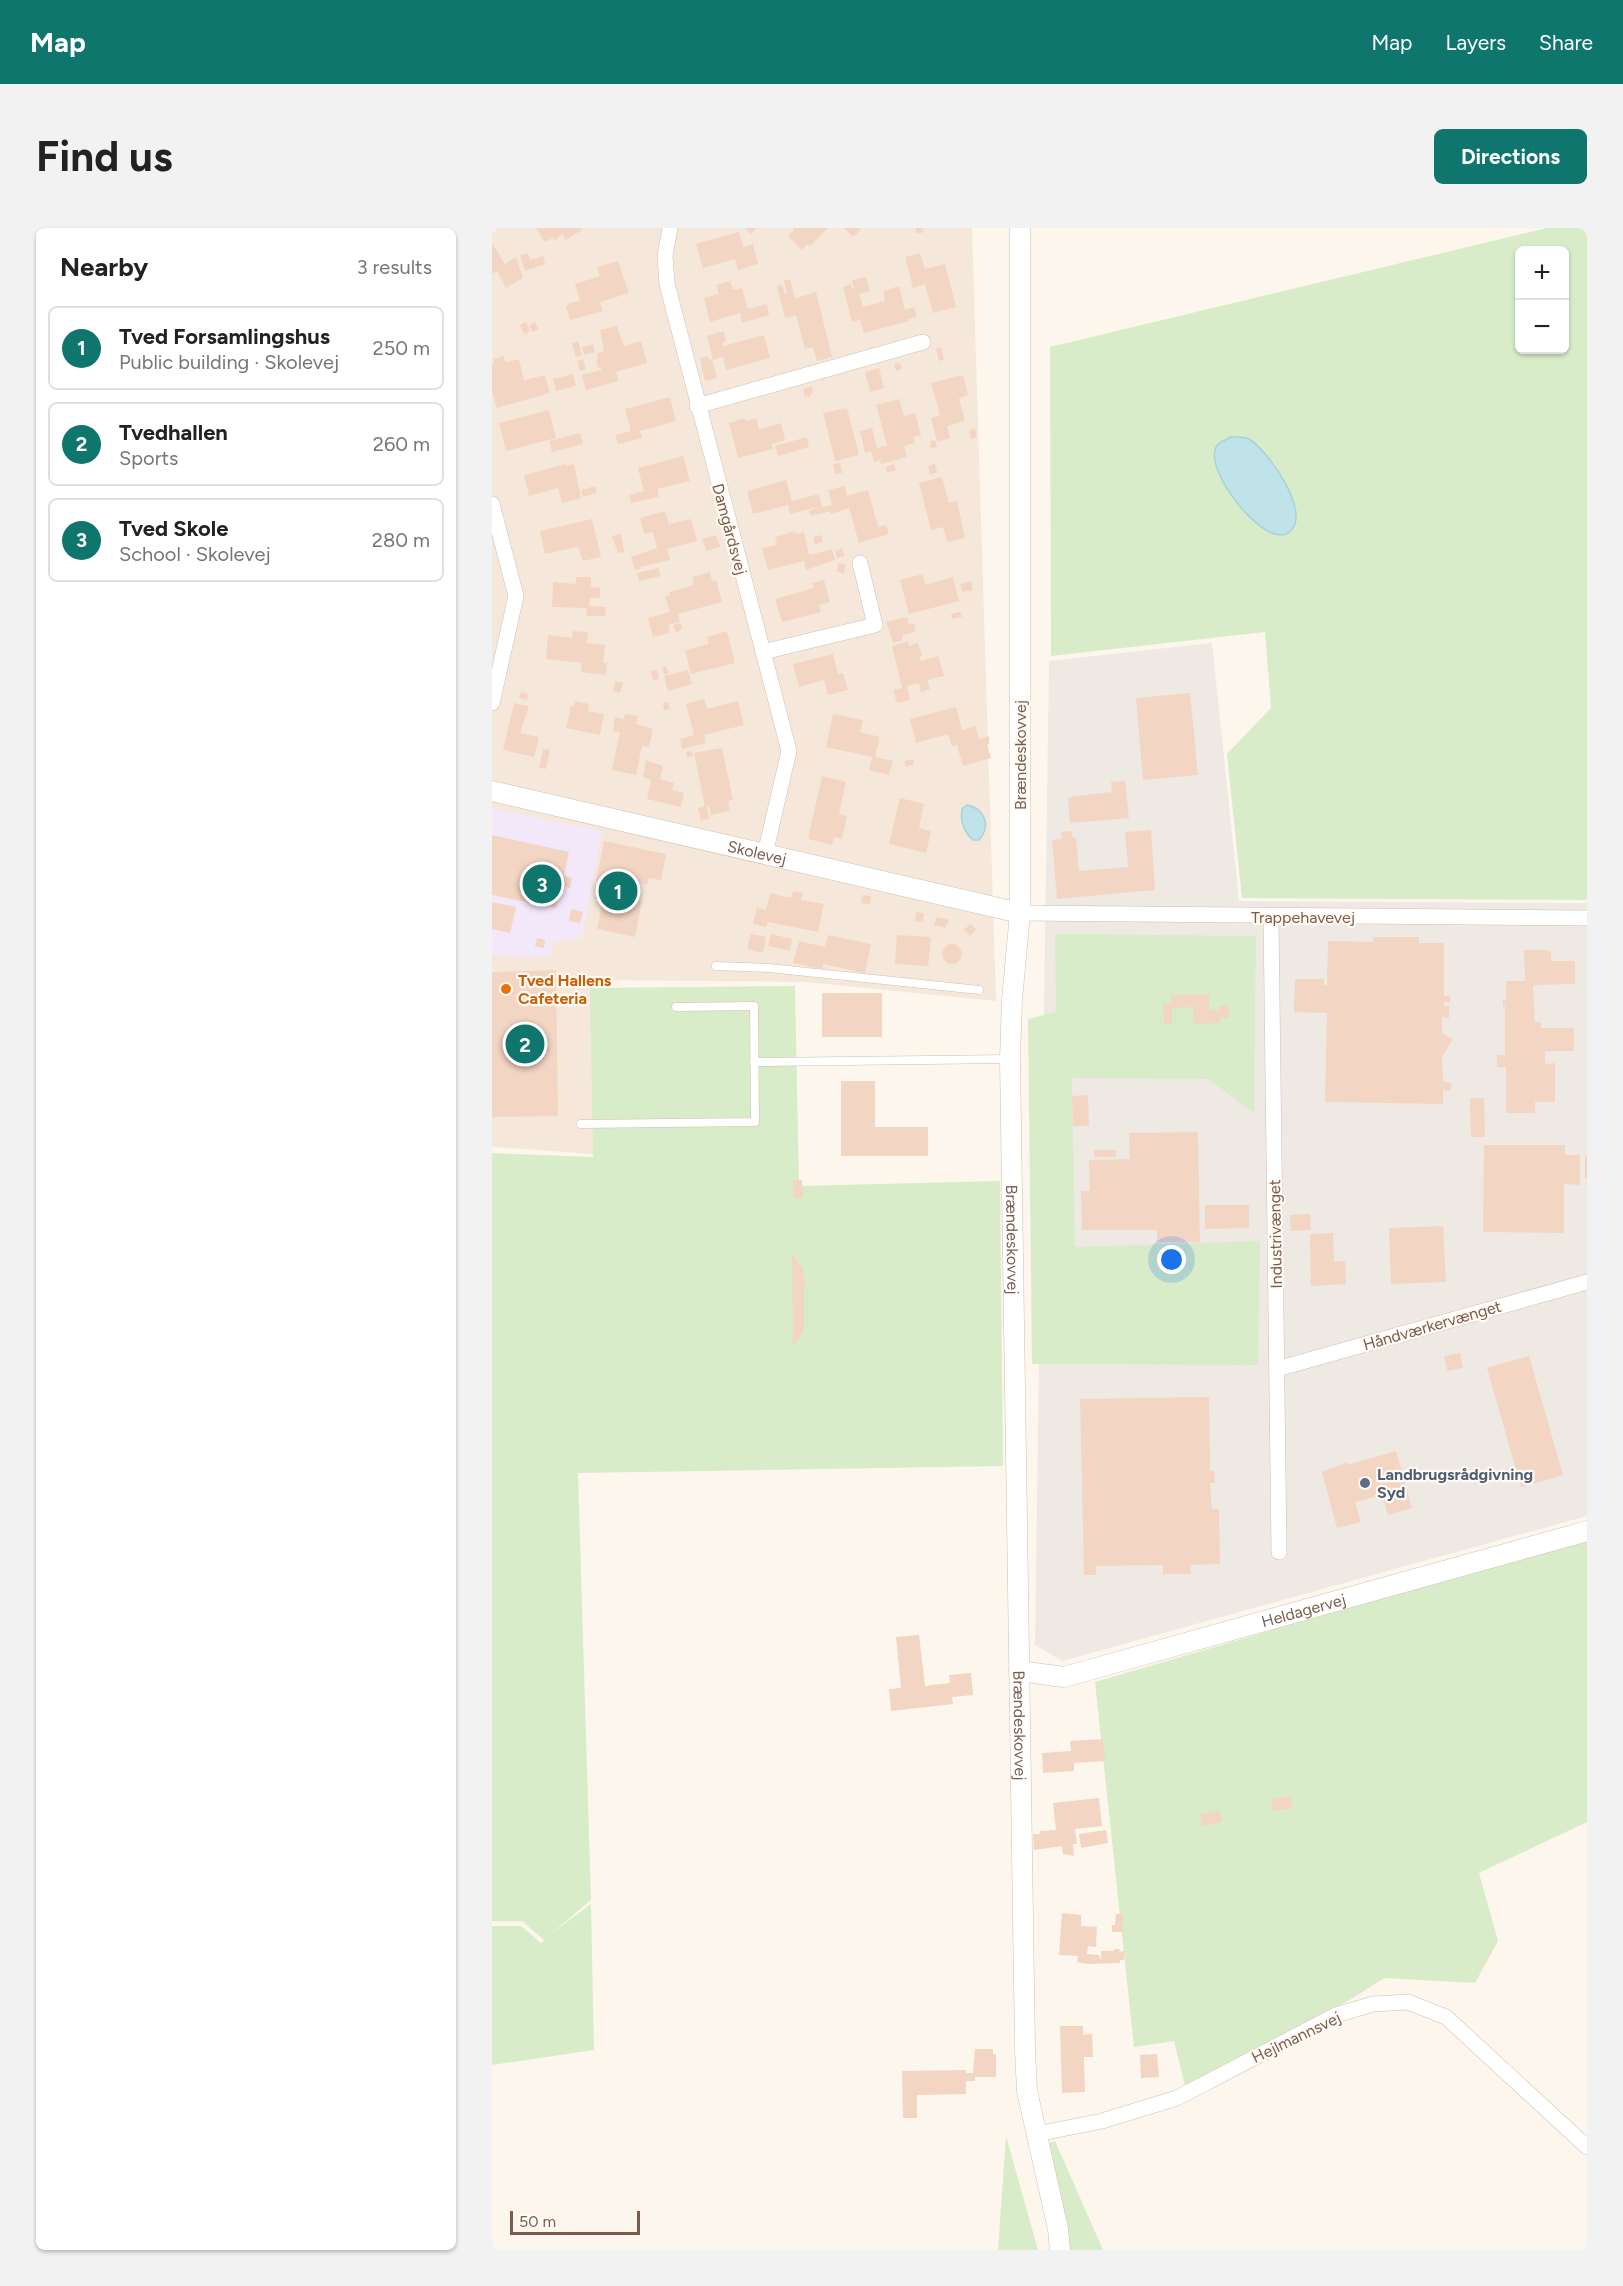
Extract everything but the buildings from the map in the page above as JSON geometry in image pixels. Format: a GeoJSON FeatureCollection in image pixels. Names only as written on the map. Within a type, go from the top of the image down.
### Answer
{"type":"FeatureCollection","features":[{"type":"Feature","properties":{"kind":"street","name":"Damgårdsvej"},"geometry":{"type":"LineString","coordinates":[[670,228],[665,256],[667,284],[697,406],[789,751],[765,854]]}},
{"type":"Feature","properties":{"kind":"street","name":"Brændeskovvej"},"geometry":{"type":"LineString","coordinates":[[1020,228],[1020,913],[1012,1000],[1010,1059],[1025,2050],[1027,2091],[1058,2229],[1060,2250]]}},
{"type":"Feature","properties":{"kind":"street"},"geometry":{"type":"LineString","coordinates":[[697,406],[922,342]]}},
{"type":"Feature","properties":{"kind":"street"},"geometry":{"type":"LineString","coordinates":[[492,504],[516,596],[492,703]]}},
{"type":"Feature","properties":{"kind":"street"},"geometry":{"type":"LineString","coordinates":[[763,652],[875,624],[860,563]]}},
{"type":"Feature","properties":{"kind":"street","name":"Skolevej"},"geometry":{"type":"LineString","coordinates":[[492,791],[1020,913]]}},
{"type":"Feature","properties":{"kind":"street","name":"Trappehavevej"},"geometry":{"type":"LineString","coordinates":[[1020,913],[1587,918]]}},
{"type":"Feature","properties":{"kind":"street","name":"Industrivænget"},"geometry":{"type":"LineString","coordinates":[[1271,916],[1279,1552]]}},
{"type":"Feature","properties":{"kind":"street","name":"Håndværkervænget"},"geometry":{"type":"LineString","coordinates":[[1276,1368],[1587,1282]]}},
{"type":"Feature","properties":{"kind":"street","name":"Heldagervej"},"geometry":{"type":"LineString","coordinates":[[1019,1671],[1064,1677],[1587,1531]]}},
{"type":"Feature","properties":{"kind":"street","name":"Hejlmannsvej"},"geometry":{"type":"LineString","coordinates":[[1037,2134],[1102,2121],[1177,2098],[1336,2015],[1373,2004],[1408,2002],[1446,2017],[1587,2147]]}},
{"type":"Feature","properties":{"kind":"lane"},"geometry":{"type":"LineString","coordinates":[[716,966],[769,968],[979,990]]}},
{"type":"Feature","properties":{"kind":"lane"},"geometry":{"type":"LineString","coordinates":[[581,1124],[755,1122],[754,1006],[676,1007]]}},
{"type":"Feature","properties":{"kind":"lane"},"geometry":{"type":"LineString","coordinates":[[754,1062],[1010,1059]]}},
{"type":"Feature","properties":{"kind":"shaded area"},"geometry":{"type":"Polygon","coordinates":[[[492,228],[972,228],[996,1001],[805,982],[593,980],[593,1154],[492,1147],[492,228]]]}},
{"type":"Feature","properties":{"kind":"shaded area"},"geometry":{"type":"Polygon","coordinates":[[[1212,643],[1239,901],[1587,903],[1587,1516],[1062,1661],[1035,1645],[1049,661],[1212,643]]]}},
{"type":"Feature","properties":{"kind":"shaded area"},"geometry":{"type":"Polygon","coordinates":[[[492,808],[602,831],[582,938],[553,942],[550,957],[492,956],[492,808]]]}},
{"type":"Feature","properties":{"kind":"green space"},"geometry":{"type":"Polygon","coordinates":[[[1547,228],[1587,228],[1587,900],[1242,898],[1227,754],[1271,708],[1265,632],[1051,656],[1050,347],[1547,228]]]}},
{"type":"Feature","properties":{"kind":"green space"},"geometry":{"type":"Polygon","coordinates":[[[1055,934],[1256,936],[1254,1113],[1208,1079],[1072,1078],[1075,1247],[1260,1241],[1258,1365],[1032,1364],[1028,1019],[1056,1012],[1055,934]]]}},
{"type":"Feature","properties":{"kind":"green space"},"geometry":{"type":"Polygon","coordinates":[[[795,986],[799,1186],[1000,1181],[1003,1466],[578,1473],[591,1900],[551,1934],[591,1904],[594,2050],[492,2065],[492,1926],[521,1926],[541,1943],[544,1940],[522,1921],[492,1921],[492,1153],[593,1157],[590,988],[795,986]]]}},
{"type":"Feature","properties":{"kind":"green space"},"geometry":{"type":"Polygon","coordinates":[[[1587,1538],[1587,1822],[1479,1873],[1498,1941],[1475,1983],[1384,1978],[1353,1998],[1186,2090],[1174,2041],[1134,2047],[1095,1682],[1587,1538]]]}},
{"type":"Feature","properties":{"kind":"green space"},"geometry":{"type":"Polygon","coordinates":[[[1006,2136],[1038,2250],[998,2250],[1006,2136]]]}},
{"type":"Feature","properties":{"kind":"green space"},"geometry":{"type":"Polygon","coordinates":[[[1055,2141],[1103,2250],[1064,2250],[1045,2145],[1055,2141]]]}},
{"type":"Feature","properties":{"kind":"water"},"geometry":{"type":"Polygon","coordinates":[[[1231,437],[1247,438],[1257,445],[1285,483],[1296,513],[1295,524],[1288,533],[1278,535],[1265,529],[1238,505],[1227,489],[1215,458],[1217,445],[1231,437]]]}},
{"type":"Feature","properties":{"kind":"water"},"geometry":{"type":"Polygon","coordinates":[[[967,805],[978,810],[984,818],[985,829],[979,840],[973,840],[963,826],[962,809],[967,805]]]}},
{"type":"Feature","properties":{"kind":"place","name":"Tved Skole"},"geometry":{"type":"Point","coordinates":[542,884]}},
{"type":"Feature","properties":{"kind":"place","name":"Tved Forsamlingshus"},"geometry":{"type":"Point","coordinates":[618,891]}},
{"type":"Feature","properties":{"kind":"place","name":"Tved Hallens Cafeteria"},"geometry":{"type":"Point","coordinates":[506,989]}},
{"type":"Feature","properties":{"kind":"place","name":"Tvedhallen"},"geometry":{"type":"Point","coordinates":[525,1044]}},
{"type":"Feature","properties":{"kind":"place","name":"Landbrugsrådgivning Syd"},"geometry":{"type":"Point","coordinates":[1365,1483]}}]}
